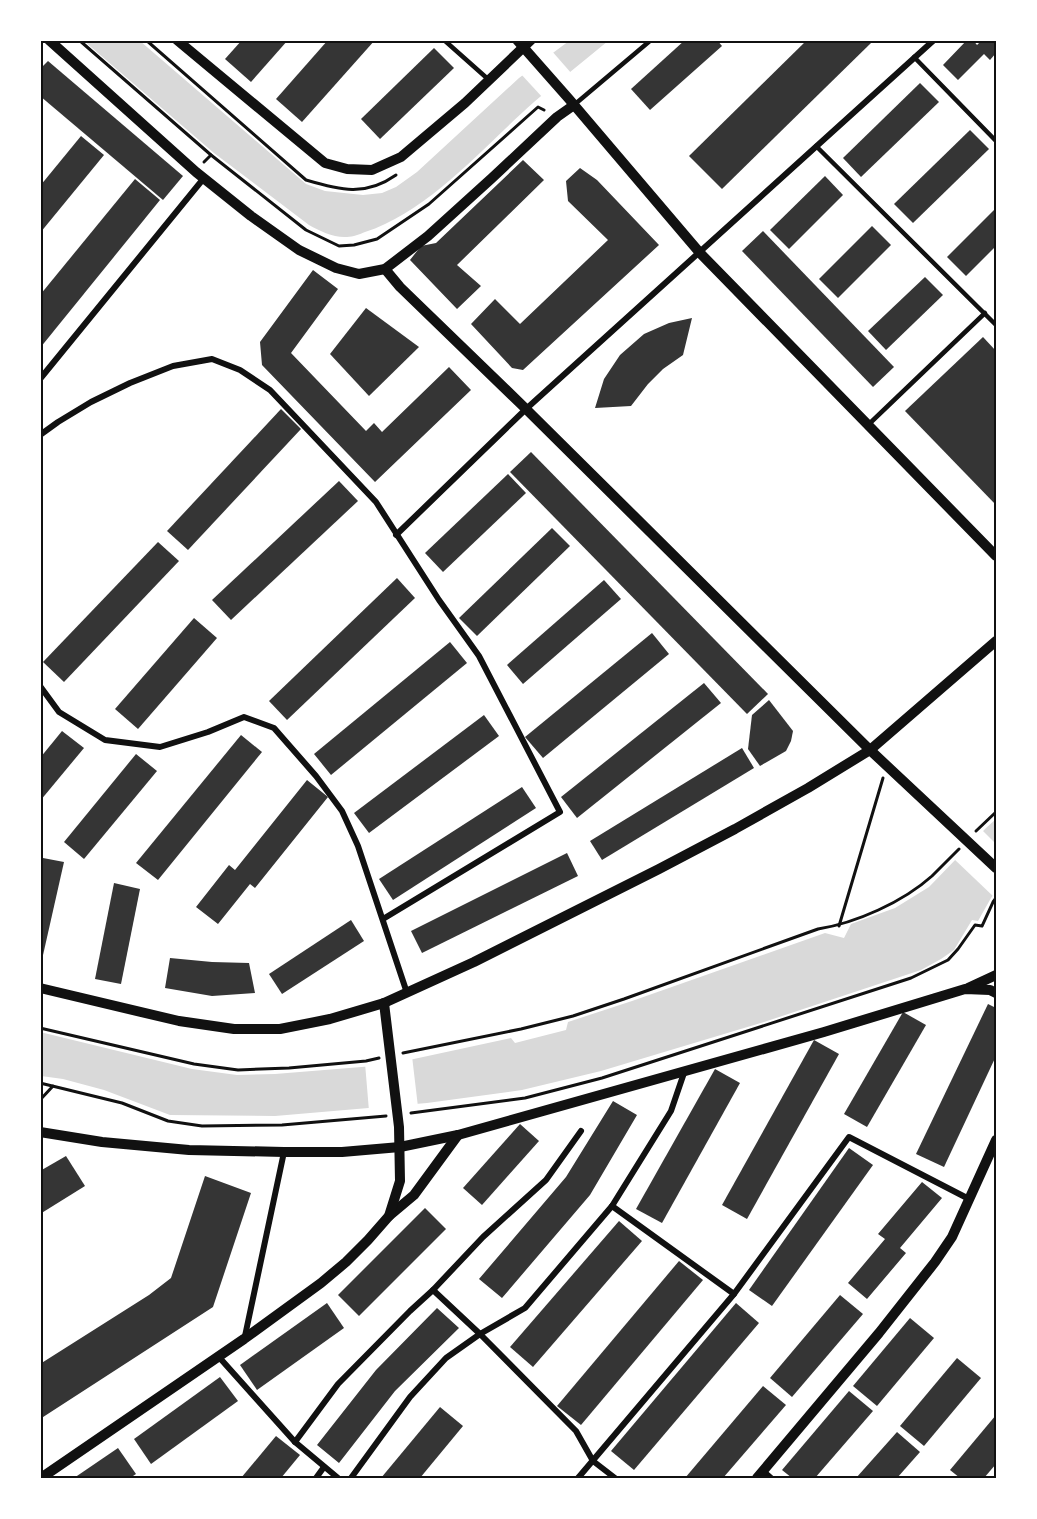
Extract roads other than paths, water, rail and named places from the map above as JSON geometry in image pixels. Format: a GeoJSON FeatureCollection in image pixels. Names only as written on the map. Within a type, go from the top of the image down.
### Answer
{"type":"FeatureCollection","features":[{"type":"Feature","properties":{"kind":"street"},"geometry":{"type":"LineString","coordinates":[[49,40],[200,175],[251,216],[299,250],[336,268],[359,274],[385,269],[428,236],[572,102]]}},
{"type":"Feature","properties":{"kind":"street"},"geometry":{"type":"LineString","coordinates":[[177,40],[325,163],[347,169],[372,170],[401,157],[526,46],[700,253],[996,556]]}},
{"type":"Feature","properties":{"kind":"street"},"geometry":{"type":"LineString","coordinates":[[396,535],[526,408],[934,40]]}},
{"type":"Feature","properties":{"kind":"street"},"geometry":{"type":"LineString","coordinates":[[40,379],[200,175]]}},
{"type":"Feature","properties":{"kind":"street"},"geometry":{"type":"LineString","coordinates":[[385,269],[400,287],[526,408],[870,750],[996,868]]}},
{"type":"Feature","properties":{"kind":"street"},"geometry":{"type":"LineString","coordinates":[[40,435],[91,402],[130,383],[173,366],[212,359],[240,370],[270,390],[376,502],[439,600],[479,656],[560,812],[383,919]]}},
{"type":"Feature","properties":{"kind":"street"},"geometry":{"type":"LineString","coordinates":[[40,988],[179,1021],[234,1029],[280,1029],[330,1019],[384,1003],[474,962],[678,859],[799,793],[870,750],[996,641]]}},
{"type":"Feature","properties":{"kind":"street"},"geometry":{"type":"LineString","coordinates":[[40,686],[59,712],[105,740],[160,747],[208,732],[244,717],[274,728],[316,776],[342,811],[358,846],[407,993]]}},
{"type":"Feature","properties":{"kind":"street"},"geometry":{"type":"LineString","coordinates":[[40,1132],[102,1142],[189,1150],[342,1152],[400,1147],[458,1135],[824,1032],[965,989],[996,975]]}},
{"type":"Feature","properties":{"kind":"street"},"geometry":{"type":"LineString","coordinates":[[965,989],[990,990],[996,993]]}},
{"type":"Feature","properties":{"kind":"street"},"geometry":{"type":"LineString","coordinates":[[384,1003],[400,1147],[400,1181],[389,1216]]}},
{"type":"Feature","properties":{"kind":"street"},"geometry":{"type":"LineString","coordinates":[[351,1479],[410,1397],[446,1358],[480,1334],[525,1308],[612,1206],[671,1111],[686,1070]]}},
{"type":"Feature","properties":{"kind":"street"},"geometry":{"type":"LineString","coordinates":[[296,1442],[338,1384],[483,1237],[546,1180],[581,1131]]}},
{"type":"Feature","properties":{"kind":"street"},"geometry":{"type":"LineString","coordinates":[[40,1479],[244,1339],[321,1283],[346,1262],[389,1216],[414,1195],[458,1135]]}},
{"type":"Feature","properties":{"kind":"street"},"geometry":{"type":"LineString","coordinates":[[578,1479],[734,1294],[849,1137],[969,1199]]}},
{"type":"Feature","properties":{"kind":"street"},"geometry":{"type":"LineString","coordinates":[[764,1476],[935,1262],[952,1237],[996,1140]]}},
{"type":"Feature","properties":{"kind":"street"},"geometry":{"type":"LineString","coordinates":[[244,1339],[284,1152]]}},
{"type":"Feature","properties":{"kind":"street"},"geometry":{"type":"LineString","coordinates":[[612,1206],[734,1294]]}},
{"type":"Feature","properties":{"kind":"street"},"geometry":{"type":"LineString","coordinates":[[433,1290],[576,1431],[593,1461],[615,1479]]}},
{"type":"Feature","properties":{"kind":"street"},"geometry":{"type":"LineString","coordinates":[[218,1356],[296,1442],[338,1479]]}},
{"type":"Feature","properties":{"kind":"street"},"geometry":{"type":"LineString","coordinates":[[316,1479],[324,1467]]}},
{"type":"Feature","properties":{"kind":"lane"},"geometry":{"type":"LineString","coordinates":[[444,40],[489,80]]}},
{"type":"Feature","properties":{"kind":"lane"},"geometry":{"type":"LineString","coordinates":[[572,102],[651,40]]}},
{"type":"Feature","properties":{"kind":"lane"},"geometry":{"type":"LineString","coordinates":[[914,57],[996,141]]}},
{"type":"Feature","properties":{"kind":"lane"},"geometry":{"type":"LineString","coordinates":[[816,146],[996,325]]}},
{"type":"Feature","properties":{"kind":"lane"},"geometry":{"type":"LineString","coordinates":[[868,425],[985,313]]}}]}
